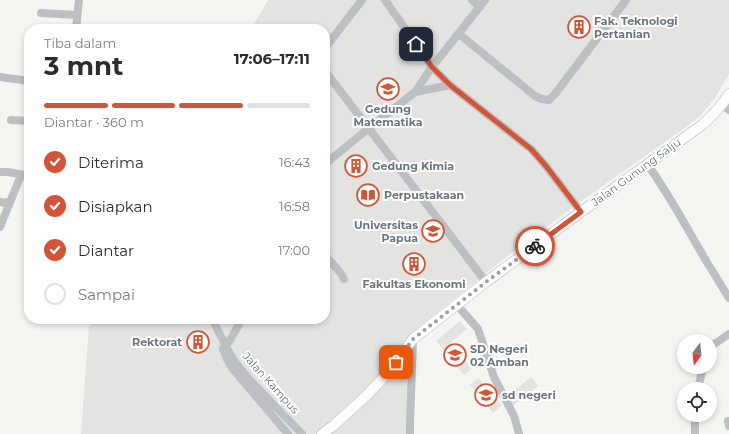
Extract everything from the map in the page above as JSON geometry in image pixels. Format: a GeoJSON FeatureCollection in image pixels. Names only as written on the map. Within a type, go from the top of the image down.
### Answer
{"type":"FeatureCollection","features":[{"type":"Feature","properties":{"kind":"main road","name":"Jalan Gunung Salju"},"geometry":{"type":"LineString","coordinates":[[322,434],[365,397],[387,374],[413,339],[486,282],[726,107],[729,94]]}},
{"type":"Feature","properties":{"kind":"street"},"geometry":{"type":"LineString","coordinates":[[76,24],[79,0]]}},
{"type":"Feature","properties":{"kind":"street"},"geometry":{"type":"LineString","coordinates":[[330,42],[362,0]]}},
{"type":"Feature","properties":{"kind":"street"},"geometry":{"type":"LineString","coordinates":[[385,0],[432,67],[450,85],[531,149],[581,212]]}},
{"type":"Feature","properties":{"kind":"street"},"geometry":{"type":"LineString","coordinates":[[472,0],[480,7]]}},
{"type":"Feature","properties":{"kind":"street"},"geometry":{"type":"LineString","coordinates":[[330,160],[415,92],[432,67],[485,0]]}},
{"type":"Feature","properties":{"kind":"street"},"geometry":{"type":"LineString","coordinates":[[459,34],[535,96],[548,100],[555,94],[626,0]]}},
{"type":"Feature","properties":{"kind":"street"},"geometry":{"type":"LineString","coordinates":[[41,14],[77,15]]}},
{"type":"Feature","properties":{"kind":"street"},"geometry":{"type":"LineString","coordinates":[[0,77],[24,80]]}},
{"type":"Feature","properties":{"kind":"street"},"geometry":{"type":"LineString","coordinates":[[330,78],[486,282]]}},
{"type":"Feature","properties":{"kind":"street"},"geometry":{"type":"LineString","coordinates":[[415,92],[450,85]]}},
{"type":"Feature","properties":{"kind":"street"},"geometry":{"type":"LineString","coordinates":[[11,120],[24,121]]}},
{"type":"Feature","properties":{"kind":"street"},"geometry":{"type":"LineString","coordinates":[[647,164],[729,298]]}},
{"type":"Feature","properties":{"kind":"street"},"geometry":{"type":"LineString","coordinates":[[0,172],[24,175]]}},
{"type":"Feature","properties":{"kind":"street"},"geometry":{"type":"LineString","coordinates":[[0,227],[10,201],[24,177]]}},
{"type":"Feature","properties":{"kind":"street"},"geometry":{"type":"LineString","coordinates":[[0,202],[4,203],[10,201]]}},
{"type":"Feature","properties":{"kind":"street"},"geometry":{"type":"LineString","coordinates":[[330,262],[339,271],[344,279]]}},
{"type":"Feature","properties":{"kind":"street"},"geometry":{"type":"LineString","coordinates":[[457,305],[478,329],[494,377],[514,416],[519,434]]}},
{"type":"Feature","properties":{"kind":"street","name":"Jalan Kampus"},"geometry":{"type":"LineString","coordinates":[[210,324],[224,347],[248,378],[302,434]]}},
{"type":"Feature","properties":{"kind":"street","name":"Jalan Kampus"},"geometry":{"type":"LineString","coordinates":[[214,324],[218,336]]}},
{"type":"Feature","properties":{"kind":"street"},"geometry":{"type":"LineString","coordinates":[[224,347],[239,324]]}},
{"type":"Feature","properties":{"kind":"street"},"geometry":{"type":"LineString","coordinates":[[218,336],[230,335],[234,333]]}},
{"type":"Feature","properties":{"kind":"street"},"geometry":{"type":"LineString","coordinates":[[717,342],[729,334]]}},
{"type":"Feature","properties":{"kind":"street"},"geometry":{"type":"LineString","coordinates":[[410,434],[413,339]]}},
{"type":"Feature","properties":{"kind":"street","name":"Jalan Kampus"},"geometry":{"type":"LineString","coordinates":[[224,347],[227,359],[232,368],[288,434]]}},
{"type":"Feature","properties":{"kind":"street"},"geometry":{"type":"LineString","coordinates":[[695,422],[695,434]]}},
{"type":"Feature","properties":{"kind":"shaded area","name":"Universitas Papua"},"geometry":{"type":"Polygon","coordinates":[[[268,0],[729,0],[729,74],[715,98],[700,116],[577,204],[504,259],[419,327],[408,372],[407,416],[409,434],[81,434],[89,326],[92,324],[330,324],[330,24],[254,24],[268,0]]]}},
{"type":"Feature","properties":{"kind":"shaded area","name":"SD Negeri 02 Amban"},"geometry":{"type":"Polygon","coordinates":[[[460,321],[467,329],[450,343],[472,368],[464,375],[436,341],[460,321]]]}},
{"type":"Feature","properties":{"kind":"shaded area","name":"sd negeri"},"geometry":{"type":"Polygon","coordinates":[[[531,377],[538,386],[513,406],[506,397],[531,377]]]}},
{"type":"Feature","properties":{"kind":"shaded area","name":"sd negeri"},"geometry":{"type":"Polygon","coordinates":[[[478,378],[502,405],[493,413],[470,385],[478,378]]]}},
{"type":"Feature","properties":{"kind":"way so far"},"geometry":{"type":"LineString","coordinates":[[396,362],[413,339],[535,246]]}},
{"type":"Feature","properties":{"kind":"place","name":"Fak. Teknologi Pertanian"},"geometry":{"type":"Point","coordinates":[579,27]}},
{"type":"Feature","properties":{"kind":"place","name":"Gedung Matematika"},"geometry":{"type":"Point","coordinates":[388,89]}},
{"type":"Feature","properties":{"kind":"place","name":"Gedung Kimia"},"geometry":{"type":"Point","coordinates":[356,166]}},
{"type":"Feature","properties":{"kind":"place","name":"Perpustakaan"},"geometry":{"type":"Point","coordinates":[368,195]}},
{"type":"Feature","properties":{"kind":"place","name":"Universitas Papua"},"geometry":{"type":"Point","coordinates":[433,231]}},
{"type":"Feature","properties":{"kind":"place","name":"Fakultas Ekonomi"},"geometry":{"type":"Point","coordinates":[414,264]}},
{"type":"Feature","properties":{"kind":"place","name":"Rektorat"},"geometry":{"type":"Point","coordinates":[198,342]}},
{"type":"Feature","properties":{"kind":"place","name":"SD Negeri 02 Amban"},"geometry":{"type":"Point","coordinates":[455,355]}},
{"type":"Feature","properties":{"kind":"place","name":"sd negeri"},"geometry":{"type":"Point","coordinates":[486,395]}},
{"type":"Feature","properties":{"kind":"route"},"geometry":{"type":"LineString","coordinates":[[416,44],[432,67],[450,85],[531,149],[581,212],[535,246]]}}]}
